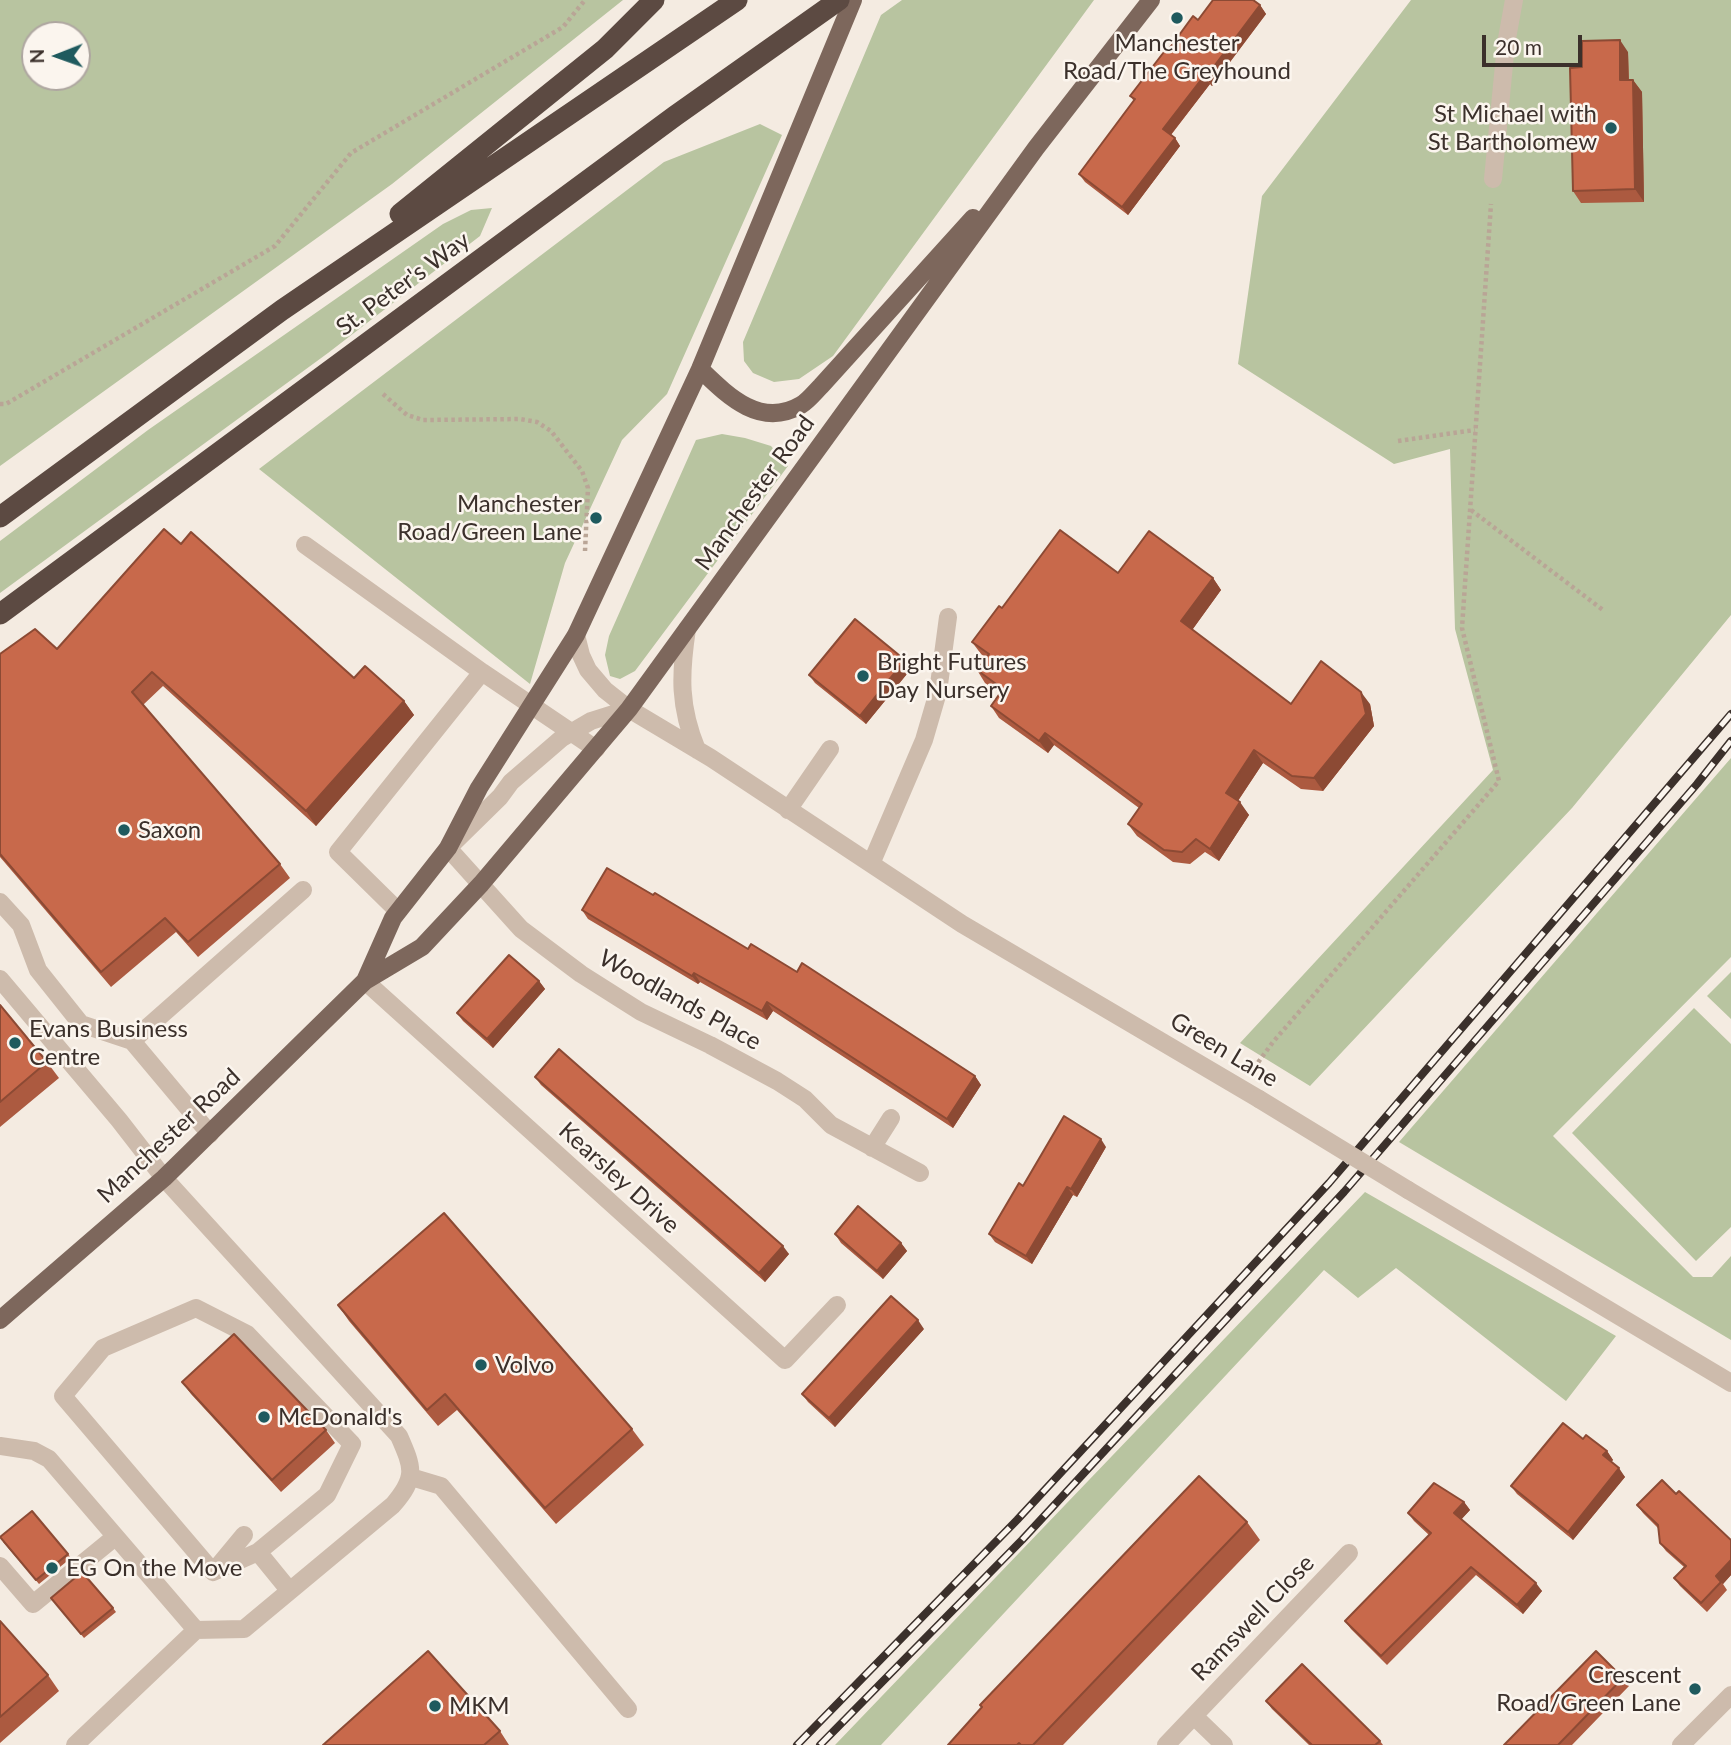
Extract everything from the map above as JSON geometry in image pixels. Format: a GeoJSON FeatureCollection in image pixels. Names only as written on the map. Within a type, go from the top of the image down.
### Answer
{"type":"FeatureCollection","features":[{"type":"Feature","properties":{"kind":"highway"},"geometry":{"type":"LineString","coordinates":[[282,310],[605,49],[654,0]]}},
{"type":"Feature","properties":{"kind":"highway","name":"St. Peter's Way"},"geometry":{"type":"LineString","coordinates":[[0,517],[282,310],[737,0]]}},
{"type":"Feature","properties":{"kind":"highway","name":"St. Peter's Way"},"geometry":{"type":"LineString","coordinates":[[0,614],[675,116],[839,0]]}},
{"type":"Feature","properties":{"kind":"main road","name":"Manchester Road"},"geometry":{"type":"LineString","coordinates":[[365,982],[393,918],[448,848],[479,788],[576,635],[700,369],[853,0]]}},
{"type":"Feature","properties":{"kind":"main road","name":"Manchester Road"},"geometry":{"type":"LineString","coordinates":[[0,1320],[164,1178],[365,982],[422,947],[481,884],[629,709],[1036,148],[1151,0]]}},
{"type":"Feature","properties":{"kind":"main road"},"geometry":{"type":"LineString","coordinates":[[700,369],[729,396],[750,410],[778,413],[801,405],[831,376],[1036,148]]}},
{"type":"Feature","properties":{"kind":"street"},"geometry":{"type":"LineString","coordinates":[[1493,178],[1506,44],[1514,0]]}},
{"type":"Feature","properties":{"kind":"street"},"geometry":{"type":"LineString","coordinates":[[305,545],[482,672],[596,749]]}},
{"type":"Feature","properties":{"kind":"street"},"geometry":{"type":"LineString","coordinates":[[871,864],[924,740],[938,692],[948,617]]}},
{"type":"Feature","properties":{"kind":"street"},"geometry":{"type":"LineString","coordinates":[[687,629],[682,662],[683,702],[686,724],[697,750]]}},
{"type":"Feature","properties":{"kind":"street","name":"Green Lane"},"geometry":{"type":"LineString","coordinates":[[576,635],[588,670],[605,690],[629,709],[697,750],[962,924],[1731,1383]]}},
{"type":"Feature","properties":{"kind":"street"},"geometry":{"type":"LineString","coordinates":[[398,911],[338,852],[482,672]]}},
{"type":"Feature","properties":{"kind":"street"},"geometry":{"type":"LineString","coordinates":[[448,848],[512,782],[562,738],[591,721],[629,709]]}},
{"type":"Feature","properties":{"kind":"street"},"geometry":{"type":"LineString","coordinates":[[788,810],[830,749]]}},
{"type":"Feature","properties":{"kind":"street","name":"Woodlands Place"},"geometry":{"type":"LineString","coordinates":[[448,848],[521,929],[581,974],[640,1012],[778,1081],[805,1099],[831,1125],[920,1173]]}},
{"type":"Feature","properties":{"kind":"street"},"geometry":{"type":"LineString","coordinates":[[132,1041],[303,890]]}},
{"type":"Feature","properties":{"kind":"street"},"geometry":{"type":"LineString","coordinates":[[0,902],[21,925],[38,970],[81,1024],[132,1041],[210,1134]]}},
{"type":"Feature","properties":{"kind":"street"},"geometry":{"type":"LineString","coordinates":[[0,979],[119,1120],[164,1178],[400,1436],[411,1463],[411,1477],[407,1489],[393,1505],[244,1629],[196,1630],[75,1745]]}},
{"type":"Feature","properties":{"kind":"street","name":"Kearsley Drive"},"geometry":{"type":"LineString","coordinates":[[365,982],[785,1360],[837,1305]]}},
{"type":"Feature","properties":{"kind":"street"},"geometry":{"type":"LineString","coordinates":[[872,1148],[891,1118]]}},
{"type":"Feature","properties":{"kind":"street"},"geometry":{"type":"LineString","coordinates":[[196,1308],[247,1334],[352,1444],[327,1495],[258,1552],[213,1572],[63,1396],[103,1348],[196,1308]]}},
{"type":"Feature","properties":{"kind":"street"},"geometry":{"type":"LineString","coordinates":[[0,1446],[34,1451],[49,1459],[196,1630]]}},
{"type":"Feature","properties":{"kind":"street"},"geometry":{"type":"LineString","coordinates":[[411,1477],[441,1486],[628,1709]]}},
{"type":"Feature","properties":{"kind":"street"},"geometry":{"type":"LineString","coordinates":[[213,1572],[244,1535]]}},
{"type":"Feature","properties":{"kind":"street"},"geometry":{"type":"LineString","coordinates":[[0,1566],[33,1604],[115,1537]]}},
{"type":"Feature","properties":{"kind":"street"},"geometry":{"type":"LineString","coordinates":[[258,1552],[289,1590]]}},
{"type":"Feature","properties":{"kind":"street","name":"Ramswell Close"},"geometry":{"type":"LineString","coordinates":[[1166,1745],[1349,1553]]}},
{"type":"Feature","properties":{"kind":"street"},"geometry":{"type":"LineString","coordinates":[[1681,1745],[1731,1695]]}},
{"type":"Feature","properties":{"kind":"street","name":"Ramswell Close"},"geometry":{"type":"LineString","coordinates":[[1194,1716],[1224,1745]]}},
{"type":"Feature","properties":{"kind":"path"},"geometry":{"type":"LineString","coordinates":[[0,404],[6,404],[275,246],[351,153],[563,27],[585,0]]}},
{"type":"Feature","properties":{"kind":"path"},"geometry":{"type":"LineString","coordinates":[[1273,1042],[1499,781],[1462,628],[1493,178]]}},
{"type":"Feature","properties":{"kind":"path"},"geometry":{"type":"LineString","coordinates":[[383,394],[407,415],[422,420],[520,419],[537,422],[551,431],[582,471],[588,488],[584,556]]}},
{"type":"Feature","properties":{"kind":"path"},"geometry":{"type":"LineString","coordinates":[[1398,441],[1475,430]]}},
{"type":"Feature","properties":{"kind":"path"},"geometry":{"type":"LineString","coordinates":[[1470,509],[1604,610]]}},
{"type":"Feature","properties":{"kind":"green space"},"geometry":{"type":"Polygon","coordinates":[[[0,0],[623,0],[392,184],[0,466],[0,0]]]}},
{"type":"Feature","properties":{"kind":"green space"},"geometry":{"type":"Polygon","coordinates":[[[902,0],[1094,0],[833,356],[799,379],[774,382],[753,373],[744,361],[743,342],[881,15],[902,0]]]}},
{"type":"Feature","properties":{"kind":"green space"},"geometry":{"type":"Polygon","coordinates":[[[1411,0],[1731,0],[1731,615],[1572,808],[1310,1086],[1240,1043],[1493,770],[1455,629],[1450,449],[1394,464],[1238,364],[1262,196],[1411,0]]]}},
{"type":"Feature","properties":{"kind":"green space"},"geometry":{"type":"Polygon","coordinates":[[[760,124],[782,135],[667,394],[622,440],[565,563],[530,684],[259,469],[664,162],[760,124]]]}},
{"type":"Feature","properties":{"kind":"green space"},"geometry":{"type":"Polygon","coordinates":[[[492,208],[480,236],[328,353],[0,593],[0,541],[148,430],[443,224],[471,210],[492,208]]]}},
{"type":"Feature","properties":{"kind":"green space"},"geometry":{"type":"Polygon","coordinates":[[[722,434],[771,446],[788,466],[635,671],[620,679],[610,676],[605,655],[609,636],[696,440],[722,434]]]}},
{"type":"Feature","properties":{"kind":"green space"},"geometry":{"type":"Polygon","coordinates":[[[1731,758],[1731,957],[1553,1136],[1693,1277],[1712,1277],[1731,1256],[1731,1340],[1399,1142],[1731,758]]]}},
{"type":"Feature","properties":{"kind":"green space"},"geometry":{"type":"Polygon","coordinates":[[[1731,972],[1731,1019],[1707,996],[1731,972]]]}},
{"type":"Feature","properties":{"kind":"green space"},"geometry":{"type":"Polygon","coordinates":[[[1694,1008],[1731,1044],[1731,1227],[1696,1261],[1572,1133],[1694,1008]]]}},
{"type":"Feature","properties":{"kind":"green space"},"geometry":{"type":"Polygon","coordinates":[[[1365,1192],[1616,1336],[1566,1401],[1396,1268],[1358,1298],[1324,1270],[881,1745],[835,1745],[1365,1192]]]}},
{"type":"Feature","properties":{"kind":"building"},"geometry":{"type":"Polygon","coordinates":[[[1213,0],[1253,0],[1260,5],[1163,129],[1175,138],[1122,207],[1079,174],[1135,99],[1130,96],[1193,16],[1198,20],[1213,0]]]}},
{"type":"Feature","properties":{"kind":"building","name":"St Michael with St Bartholomew"},"geometry":{"type":"Polygon","coordinates":[[[1620,40],[1620,80],[1633,80],[1635,189],[1573,191],[1570,68],[1582,67],[1582,41],[1620,40]]]}},
{"type":"Feature","properties":{"kind":"building"},"geometry":{"type":"Polygon","coordinates":[[[164,529],[181,544],[191,532],[354,678],[365,666],[404,701],[306,811],[152,672],[132,692],[280,864],[188,942],[165,918],[101,972],[0,854],[0,654],[35,629],[57,649],[164,529]]]}},
{"type":"Feature","properties":{"kind":"building"},"geometry":{"type":"Polygon","coordinates":[[[1060,530],[1118,573],[1149,531],[1213,578],[1181,621],[1291,704],[1321,661],[1361,692],[1366,714],[1314,778],[1292,776],[1254,750],[1226,793],[1240,802],[1210,849],[1196,839],[1182,852],[1164,850],[1128,824],[1142,804],[1045,733],[1039,741],[991,706],[1003,689],[977,670],[989,654],[972,642],[999,606],[1002,608],[1060,530]]]}},
{"type":"Feature","properties":{"kind":"building","name":"Bright Futures Day Nursery"},"geometry":{"type":"Polygon","coordinates":[[[855,619],[905,660],[860,716],[809,675],[855,619]]]}},
{"type":"Feature","properties":{"kind":"building"},"geometry":{"type":"Polygon","coordinates":[[[607,868],[653,895],[655,893],[748,949],[751,944],[797,972],[802,963],[975,1076],[947,1119],[767,1002],[762,1011],[694,973],[692,976],[582,910],[607,868]]]}},
{"type":"Feature","properties":{"kind":"building"},"geometry":{"type":"Polygon","coordinates":[[[509,955],[539,981],[487,1039],[457,1013],[509,955]]]}},
{"type":"Feature","properties":{"kind":"building","name":"Evans Business Centre"},"geometry":{"type":"Polygon","coordinates":[[[0,1005],[47,1062],[0,1102],[0,1005]]]}},
{"type":"Feature","properties":{"kind":"building"},"geometry":{"type":"Polygon","coordinates":[[[559,1049],[783,1246],[759,1273],[535,1077],[559,1049]]]}},
{"type":"Feature","properties":{"kind":"building"},"geometry":{"type":"Polygon","coordinates":[[[1064,1116],[1101,1139],[1071,1189],[1067,1187],[1026,1256],[989,1234],[1019,1183],[1023,1186],[1064,1116]]]}},
{"type":"Feature","properties":{"kind":"building"},"geometry":{"type":"Polygon","coordinates":[[[858,1206],[901,1243],[877,1271],[835,1234],[858,1206]]]}},
{"type":"Feature","properties":{"kind":"building","name":"Volvo"},"geometry":{"type":"Polygon","coordinates":[[[444,1213],[632,1429],[545,1508],[445,1394],[427,1410],[338,1305],[444,1213]]]}},
{"type":"Feature","properties":{"kind":"building"},"geometry":{"type":"Polygon","coordinates":[[[891,1296],[918,1320],[829,1418],[802,1394],[891,1296]]]}},
{"type":"Feature","properties":{"kind":"building","name":"McDonald's"},"geometry":{"type":"Polygon","coordinates":[[[234,1334],[326,1430],[272,1480],[182,1382],[234,1334]]]}},
{"type":"Feature","properties":{"kind":"building"},"geometry":{"type":"Polygon","coordinates":[[[1563,1423],[1583,1439],[1586,1435],[1607,1451],[1603,1455],[1619,1468],[1568,1532],[1511,1486],[1563,1423]]]}},
{"type":"Feature","properties":{"kind":"building"},"geometry":{"type":"Polygon","coordinates":[[[1199,1476],[1247,1522],[1033,1745],[948,1745],[982,1707],[980,1705],[1199,1476]]]}},
{"type":"Feature","properties":{"kind":"building"},"geometry":{"type":"Polygon","coordinates":[[[1662,1480],[1676,1494],[1679,1491],[1731,1540],[1731,1560],[1716,1576],[1721,1582],[1701,1603],[1674,1578],[1686,1566],[1660,1543],[1658,1525],[1637,1505],[1662,1480]]]}},
{"type":"Feature","properties":{"kind":"building"},"geometry":{"type":"Polygon","coordinates":[[[1434,1483],[1464,1502],[1454,1513],[1536,1583],[1517,1605],[1471,1567],[1381,1656],[1345,1621],[1431,1533],[1408,1513],[1434,1483]]]}},
{"type":"Feature","properties":{"kind":"building"},"geometry":{"type":"Polygon","coordinates":[[[32,1511],[68,1554],[36,1580],[0,1537],[32,1511]]]}},
{"type":"Feature","properties":{"kind":"building"},"geometry":{"type":"Polygon","coordinates":[[[82,1572],[113,1608],[81,1634],[51,1598],[82,1572]]]}},
{"type":"Feature","properties":{"kind":"building"},"geometry":{"type":"Polygon","coordinates":[[[0,1621],[48,1675],[0,1717],[0,1621]]]}},
{"type":"Feature","properties":{"kind":"building","name":"MKM"},"geometry":{"type":"Polygon","coordinates":[[[428,1651],[500,1731],[484,1745],[323,1745],[428,1651]]]}},
{"type":"Feature","properties":{"kind":"building"},"geometry":{"type":"Polygon","coordinates":[[[1596,1651],[1623,1678],[1558,1745],[1504,1745],[1596,1651]]]}},
{"type":"Feature","properties":{"kind":"building"},"geometry":{"type":"Polygon","coordinates":[[[1302,1664],[1380,1741],[1375,1745],[1312,1745],[1266,1701],[1302,1664]]]}},
{"type":"Feature","properties":{"kind":"railway"},"geometry":{"type":"LineString","coordinates":[[797,1745],[1017,1520],[1329,1183],[1731,714]]}},
{"type":"Feature","properties":{"kind":"railway"},"geometry":{"type":"LineString","coordinates":[[820,1745],[1022,1540],[1344,1192],[1697,784],[1731,741]]}},
{"type":"Feature","properties":{"kind":"place","name":"Manchester Road/The Greyhound"},"geometry":{"type":"Point","coordinates":[1177,18]}},
{"type":"Feature","properties":{"kind":"place","name":"St Michael with St Bartholomew"},"geometry":{"type":"Point","coordinates":[1611,128]}},
{"type":"Feature","properties":{"kind":"place","name":"Manchester Road/Green Lane"},"geometry":{"type":"Point","coordinates":[596,518]}},
{"type":"Feature","properties":{"kind":"place","name":"Bright Futures Day Nursery"},"geometry":{"type":"Point","coordinates":[863,676]}},
{"type":"Feature","properties":{"kind":"place","name":"Saxon"},"geometry":{"type":"Point","coordinates":[124,830]}},
{"type":"Feature","properties":{"kind":"place","name":"Evans Business Centre"},"geometry":{"type":"Point","coordinates":[15,1043]}},
{"type":"Feature","properties":{"kind":"place","name":"Volvo"},"geometry":{"type":"Point","coordinates":[481,1365]}},
{"type":"Feature","properties":{"kind":"place","name":"McDonald's"},"geometry":{"type":"Point","coordinates":[264,1417]}},
{"type":"Feature","properties":{"kind":"place","name":"EG On the Move"},"geometry":{"type":"Point","coordinates":[52,1568]}},
{"type":"Feature","properties":{"kind":"place","name":"Crescent Road/Green Lane"},"geometry":{"type":"Point","coordinates":[1695,1689]}},
{"type":"Feature","properties":{"kind":"place","name":"MKM"},"geometry":{"type":"Point","coordinates":[435,1706]}}]}
